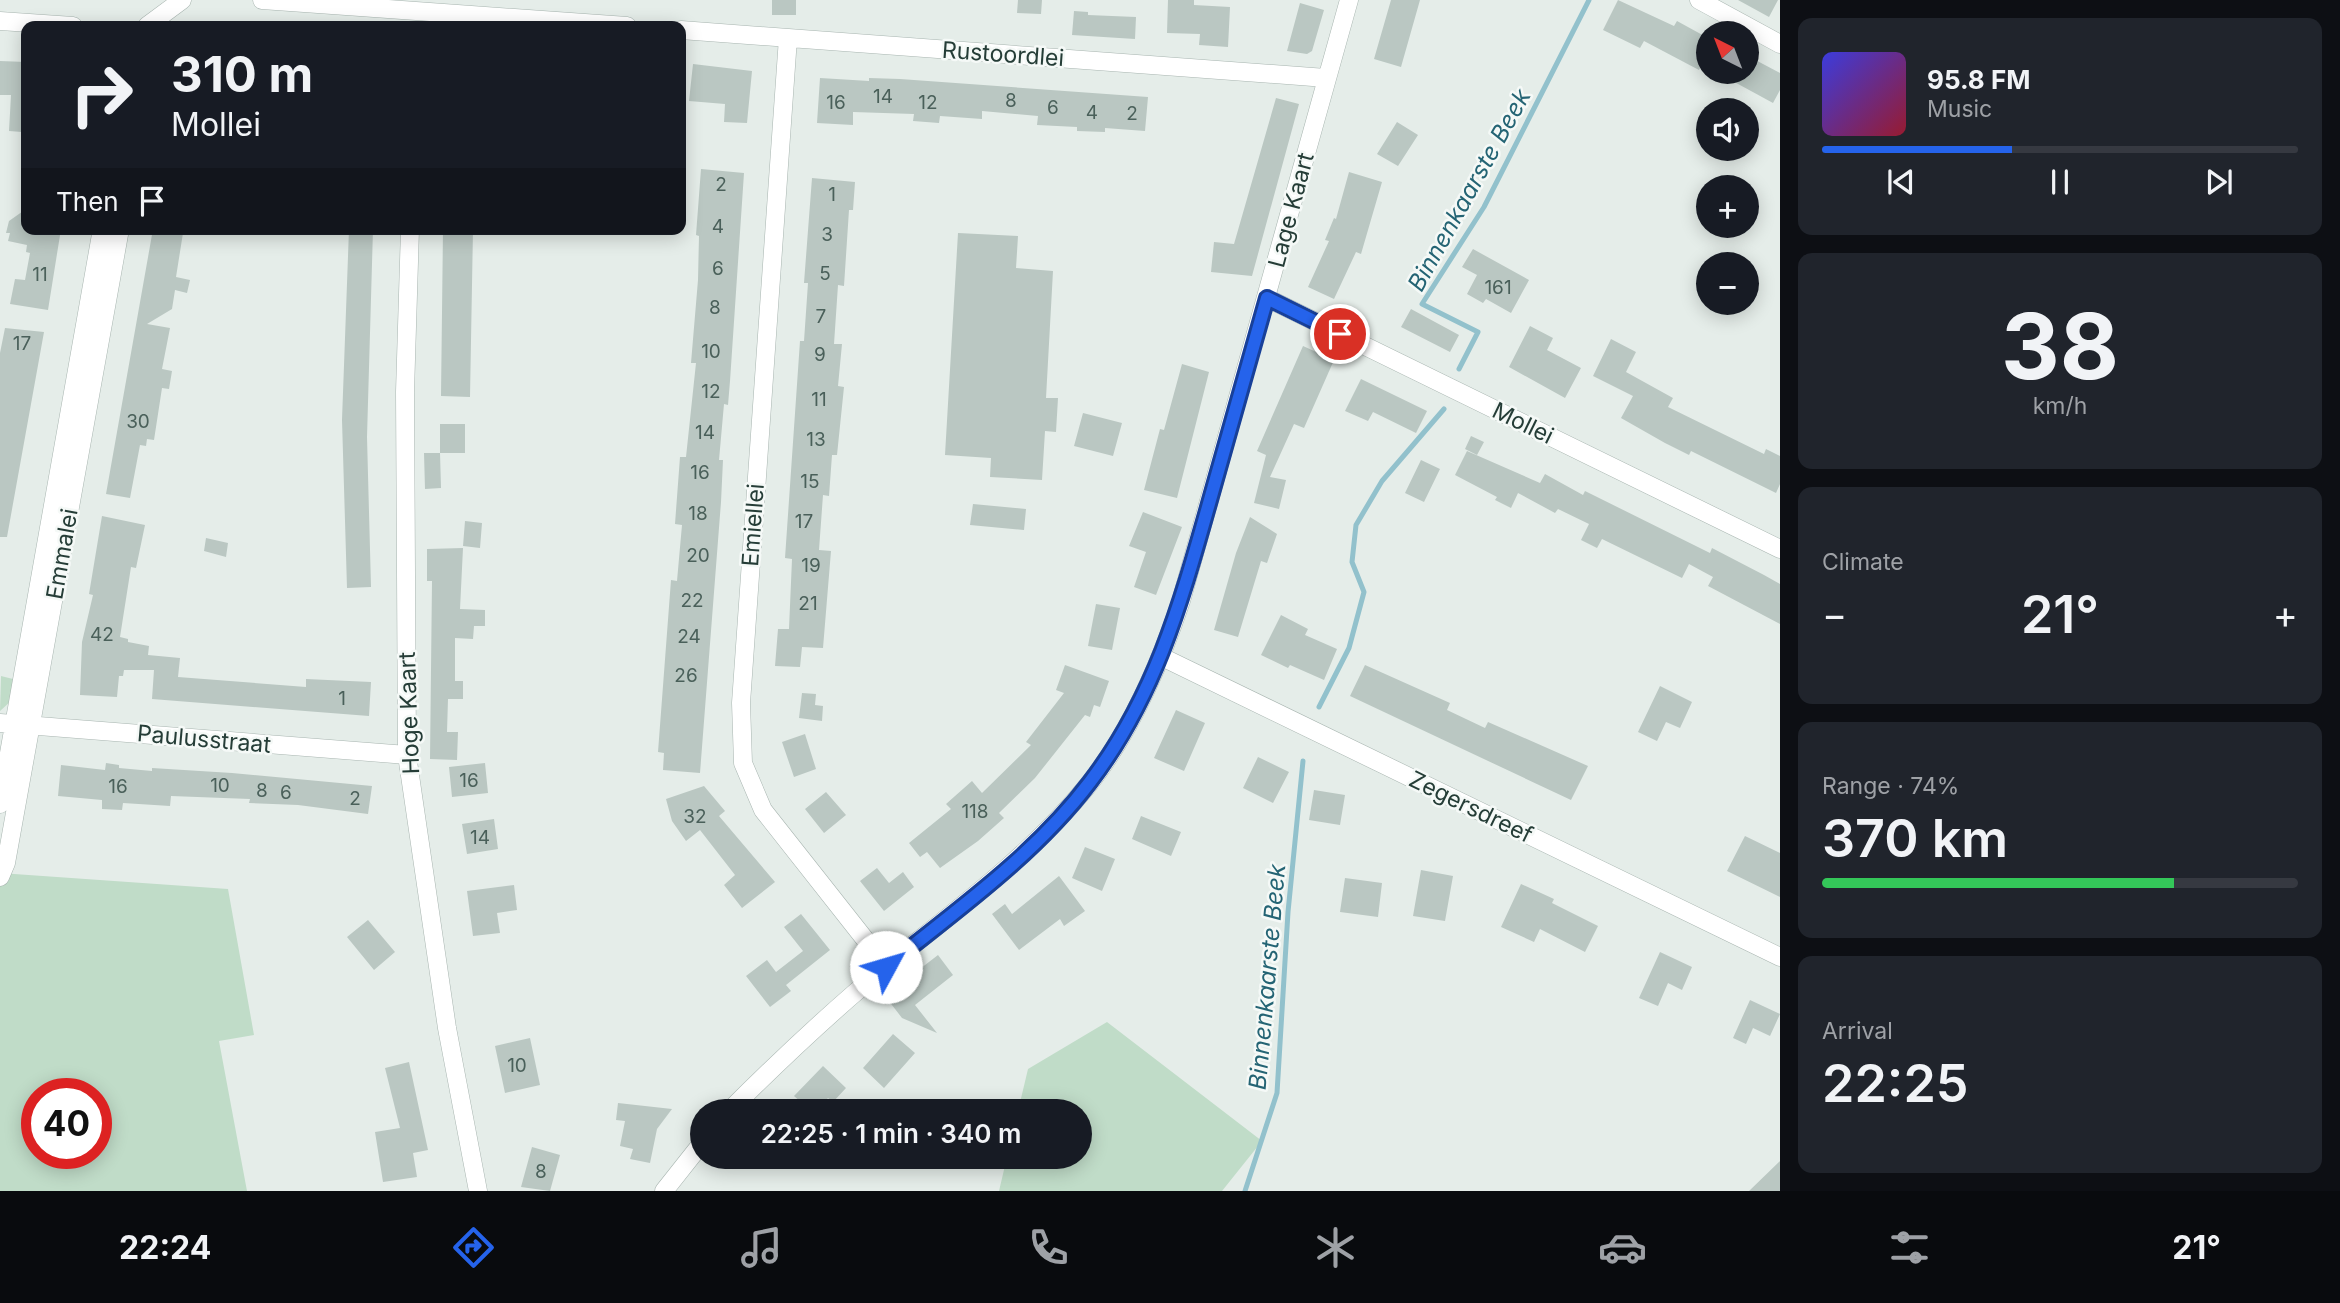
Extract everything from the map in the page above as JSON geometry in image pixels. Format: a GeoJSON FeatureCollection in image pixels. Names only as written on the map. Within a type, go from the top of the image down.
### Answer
{"type":"FeatureCollection","features":[{"type":"Feature","properties":{"kind":"street"},"geometry":{"type":"LineString","coordinates":[[157,21],[183,0]]}},
{"type":"Feature","properties":{"kind":"street"},"geometry":{"type":"LineString","coordinates":[[262,0],[552,21]]}},
{"type":"Feature","properties":{"kind":"street","name":"Lage Kaart"},"geometry":{"type":"LineString","coordinates":[[741,1099],[886,967],[986,888],[1088,785],[1113,751],[1162,657],[1181,601],[1349,0]]}},
{"type":"Feature","properties":{"kind":"street"},"geometry":{"type":"LineString","coordinates":[[1699,0],[1780,44]]}},
{"type":"Feature","properties":{"kind":"street"},"geometry":{"type":"LineString","coordinates":[[0,21],[21,22]]}},
{"type":"Feature","properties":{"kind":"street","name":"Rustoordlei"},"geometry":{"type":"LineString","coordinates":[[686,30],[1326,78]]}},
{"type":"Feature","properties":{"kind":"street","name":"Emiellei"},"geometry":{"type":"LineString","coordinates":[[788,38],[741,703],[743,763],[764,810],[886,967]]}},
{"type":"Feature","properties":{"kind":"street","name":"Emmalei"},"geometry":{"type":"LineString","coordinates":[[0,804],[101,235]]}},
{"type":"Feature","properties":{"kind":"street","name":"Emmalei"},"geometry":{"type":"LineString","coordinates":[[0,877],[6,863],[15,724],[119,235]]}},
{"type":"Feature","properties":{"kind":"street","name":"Hoge Kaart"},"geometry":{"type":"LineString","coordinates":[[410,235],[405,392],[407,755],[447,1028],[478,1191]]}},
{"type":"Feature","properties":{"kind":"street","name":"Mollei"},"geometry":{"type":"LineString","coordinates":[[1267,298],[1780,549]]}},
{"type":"Feature","properties":{"kind":"street","name":"Zegersdreef"},"geometry":{"type":"LineString","coordinates":[[1162,657],[1780,957]]}},
{"type":"Feature","properties":{"kind":"street","name":"Paulusstraat"},"geometry":{"type":"LineString","coordinates":[[15,724],[407,755]]}},
{"type":"Feature","properties":{"kind":"street"},"geometry":{"type":"LineString","coordinates":[[664,1191],[690,1158]]}},
{"type":"Feature","properties":{"kind":"green space"},"geometry":{"type":"Polygon","coordinates":[[[1,676],[17,680],[11,701],[0,711],[1,676]]]}},
{"type":"Feature","properties":{"kind":"green space"},"geometry":{"type":"Polygon","coordinates":[[[0,873],[228,889],[254,1035],[219,1041],[247,1191],[0,1191],[0,873]]]}},
{"type":"Feature","properties":{"kind":"green space"},"geometry":{"type":"Polygon","coordinates":[[[1107,1022],[1262,1141],[1222,1191],[999,1191],[1004,1169],[1092,1169],[1092,1099],[1021,1099],[1028,1069],[1107,1022]]]}},
{"type":"Feature","properties":{"kind":"building"},"geometry":{"type":"Polygon","coordinates":[[[772,0],[796,0],[796,15],[772,15],[772,0]]]}},
{"type":"Feature","properties":{"kind":"building"},"geometry":{"type":"Polygon","coordinates":[[[1018,0],[1042,0],[1041,14],[1017,13],[1018,0]]]}},
{"type":"Feature","properties":{"kind":"building"},"geometry":{"type":"Polygon","coordinates":[[[1168,0],[1194,0],[1194,5],[1230,7],[1228,47],[1199,45],[1200,34],[1167,33],[1168,0]]]}},
{"type":"Feature","properties":{"kind":"building"},"geometry":{"type":"Polygon","coordinates":[[[1391,0],[1420,0],[1401,67],[1374,59],[1391,0]]]}},
{"type":"Feature","properties":{"kind":"building"},"geometry":{"type":"Polygon","coordinates":[[[1618,0],[1674,26],[1677,21],[1696,31],[1696,68],[1644,41],[1640,48],[1603,30],[1618,0]]]}},
{"type":"Feature","properties":{"kind":"building"},"geometry":{"type":"Polygon","coordinates":[[[1738,0],[1778,0],[1769,17],[1738,0]]]}},
{"type":"Feature","properties":{"kind":"building"},"geometry":{"type":"Polygon","coordinates":[[[1300,3],[1324,10],[1312,51],[1307,54],[1287,51],[1300,3]]]}},
{"type":"Feature","properties":{"kind":"building"},"geometry":{"type":"Polygon","coordinates":[[[1074,11],[1088,12],[1088,15],[1136,17],[1135,39],[1072,35],[1074,11]]]}},
{"type":"Feature","properties":{"kind":"building"},"geometry":{"type":"Polygon","coordinates":[[[0,61],[21,62],[21,132],[9,131],[11,95],[0,95],[0,61]]]}},
{"type":"Feature","properties":{"kind":"building"},"geometry":{"type":"Polygon","coordinates":[[[1759,62],[1780,73],[1780,90],[1773,103],[1738,84],[1759,84],[1759,62]]]}},
{"type":"Feature","properties":{"kind":"building"},"geometry":{"type":"Polygon","coordinates":[[[693,64],[752,71],[747,123],[724,122],[725,104],[689,101],[693,64]]]}},
{"type":"Feature","properties":{"kind":"building"},"geometry":{"type":"Polygon","coordinates":[[[820,78],[869,81],[869,78],[900,79],[1148,97],[1145,131],[1105,128],[1105,132],[1077,131],[1077,127],[1037,125],[1038,116],[982,111],[982,119],[940,116],[939,123],[913,121],[914,114],[853,112],[853,125],[817,123],[820,78]]]}},
{"type":"Feature","properties":{"kind":"building"},"geometry":{"type":"Polygon","coordinates":[[[1276,98],[1299,104],[1252,276],[1211,272],[1214,242],[1234,244],[1276,98]]]}},
{"type":"Feature","properties":{"kind":"building"},"geometry":{"type":"Polygon","coordinates":[[[1397,122],[1418,135],[1398,166],[1377,154],[1397,122]]]}},
{"type":"Feature","properties":{"kind":"building"},"geometry":{"type":"Polygon","coordinates":[[[701,169],[744,173],[728,405],[724,404],[719,460],[723,460],[721,502],[700,773],[663,770],[664,753],[658,752],[671,580],[677,581],[682,525],[675,524],[680,457],[686,457],[696,363],[691,363],[698,280],[699,236],[696,235],[701,169]]]}},
{"type":"Feature","properties":{"kind":"building"},"geometry":{"type":"Polygon","coordinates":[[[1349,172],[1382,182],[1361,254],[1356,252],[1334,299],[1308,287],[1329,241],[1325,240],[1334,218],[1336,219],[1349,172]]]}},
{"type":"Feature","properties":{"kind":"building"},"geometry":{"type":"Polygon","coordinates":[[[812,178],[855,182],[853,210],[849,210],[844,286],[838,285],[834,344],[842,344],[838,386],[844,387],[837,455],[832,455],[829,496],[823,495],[819,550],[831,551],[823,648],[802,647],[800,667],[775,666],[778,629],[789,629],[792,559],[785,558],[800,341],[804,341],[808,283],[804,283],[812,178]]]}},
{"type":"Feature","properties":{"kind":"building"},"geometry":{"type":"Polygon","coordinates":[[[21,213],[21,235],[60,235],[48,310],[10,304],[15,279],[25,280],[30,253],[26,252],[27,245],[8,241],[10,233],[6,233],[9,221],[21,213]]]}},
{"type":"Feature","properties":{"kind":"building"},"geometry":{"type":"Polygon","coordinates":[[[958,233],[1018,236],[1016,268],[1053,271],[1046,398],[1058,398],[1056,432],[1045,431],[1042,480],[990,477],[991,458],[945,455],[958,233]]]}},
{"type":"Feature","properties":{"kind":"building"},"geometry":{"type":"Polygon","coordinates":[[[152,235],[183,235],[176,277],[190,280],[187,293],[175,290],[172,309],[147,324],[170,328],[162,369],[172,371],[169,389],[162,388],[154,440],[147,439],[146,446],[140,445],[130,498],[106,494],[152,235]]]}},
{"type":"Feature","properties":{"kind":"building"},"geometry":{"type":"Polygon","coordinates":[[[349,235],[373,235],[367,437],[371,587],[347,588],[342,420],[349,235]]]}},
{"type":"Feature","properties":{"kind":"building"},"geometry":{"type":"Polygon","coordinates":[[[443,235],[473,235],[470,397],[441,396],[443,235]]]}},
{"type":"Feature","properties":{"kind":"building"},"geometry":{"type":"Polygon","coordinates":[[[1473,249],[1529,280],[1511,313],[1486,299],[1483,303],[1467,294],[1477,275],[1462,267],[1473,249]]]}},
{"type":"Feature","properties":{"kind":"building"},"geometry":{"type":"Polygon","coordinates":[[[1411,309],[1459,335],[1450,352],[1401,327],[1411,309]]]}},
{"type":"Feature","properties":{"kind":"building"},"geometry":{"type":"Polygon","coordinates":[[[1530,326],[1553,338],[1547,350],[1581,368],[1565,398],[1509,367],[1530,326]]]}},
{"type":"Feature","properties":{"kind":"building"},"geometry":{"type":"Polygon","coordinates":[[[5,328],[44,332],[7,537],[0,537],[0,353],[5,328]]]}},
{"type":"Feature","properties":{"kind":"building"},"geometry":{"type":"Polygon","coordinates":[[[1611,339],[1636,352],[1626,372],[1673,398],[1668,407],[1764,454],[1766,449],[1780,456],[1780,484],[1776,493],[1691,451],[1689,455],[1621,418],[1633,396],[1593,376],[1611,339]]]}},
{"type":"Feature","properties":{"kind":"building"},"geometry":{"type":"Polygon","coordinates":[[[1303,346],[1334,360],[1304,428],[1294,424],[1270,477],[1286,480],[1279,509],[1254,503],[1266,455],[1257,451],[1303,346]]]}},
{"type":"Feature","properties":{"kind":"building"},"geometry":{"type":"Polygon","coordinates":[[[1182,364],[1209,372],[1177,498],[1144,490],[1160,429],[1164,430],[1182,364]]]}},
{"type":"Feature","properties":{"kind":"building"},"geometry":{"type":"Polygon","coordinates":[[[1361,379],[1427,411],[1416,433],[1373,412],[1368,421],[1345,411],[1361,379]]]}},
{"type":"Feature","properties":{"kind":"building"},"geometry":{"type":"Polygon","coordinates":[[[1083,413],[1122,423],[1113,456],[1074,446],[1083,413]]]}},
{"type":"Feature","properties":{"kind":"building"},"geometry":{"type":"Polygon","coordinates":[[[440,424],[465,424],[465,453],[440,453],[440,424]]]}},
{"type":"Feature","properties":{"kind":"building"},"geometry":{"type":"Polygon","coordinates":[[[1471,436],[1484,442],[1477,455],[1465,449],[1471,436]]]}},
{"type":"Feature","properties":{"kind":"building"},"geometry":{"type":"Polygon","coordinates":[[[1467,451],[1540,483],[1545,474],[1583,495],[1585,491],[1710,553],[1712,548],[1764,575],[1780,584],[1780,624],[1708,586],[1713,577],[1689,564],[1682,578],[1602,539],[1597,548],[1581,540],[1589,524],[1558,509],[1555,513],[1518,493],[1511,508],[1495,500],[1497,497],[1455,475],[1467,451]]]}},
{"type":"Feature","properties":{"kind":"building"},"geometry":{"type":"Polygon","coordinates":[[[424,453],[440,453],[441,488],[425,489],[424,453]]]}},
{"type":"Feature","properties":{"kind":"building"},"geometry":{"type":"Polygon","coordinates":[[[1421,460],[1440,469],[1424,502],[1405,493],[1421,460]]]}},
{"type":"Feature","properties":{"kind":"building"},"geometry":{"type":"Polygon","coordinates":[[[973,504],[1026,509],[1024,530],[970,525],[973,504]]]}},
{"type":"Feature","properties":{"kind":"building"},"geometry":{"type":"Polygon","coordinates":[[[1143,512],[1182,527],[1156,595],[1134,587],[1146,552],[1129,546],[1143,512]]]}},
{"type":"Feature","properties":{"kind":"building"},"geometry":{"type":"Polygon","coordinates":[[[102,516],[145,525],[136,568],[131,567],[120,637],[128,639],[128,642],[149,646],[148,655],[180,658],[178,677],[306,687],[306,679],[371,682],[369,716],[152,699],[154,670],[124,670],[123,676],[119,676],[117,697],[80,695],[82,642],[93,595],[89,594],[102,516]]]}},
{"type":"Feature","properties":{"kind":"building"},"geometry":{"type":"Polygon","coordinates":[[[1250,517],[1277,534],[1267,563],[1261,561],[1238,637],[1214,630],[1236,553],[1250,517]]]}},
{"type":"Feature","properties":{"kind":"building"},"geometry":{"type":"Polygon","coordinates":[[[465,521],[482,523],[480,548],[463,546],[465,521]]]}},
{"type":"Feature","properties":{"kind":"building"},"geometry":{"type":"Polygon","coordinates":[[[206,538],[228,543],[226,557],[204,551],[206,538]]]}},
{"type":"Feature","properties":{"kind":"building"},"geometry":{"type":"Polygon","coordinates":[[[463,548],[460,609],[485,610],[485,626],[474,626],[473,639],[455,638],[455,681],[463,681],[463,699],[448,699],[447,732],[458,732],[457,760],[430,759],[432,581],[427,581],[427,549],[463,548]]]}},
{"type":"Feature","properties":{"kind":"building"},"geometry":{"type":"Polygon","coordinates":[[[1096,604],[1120,608],[1112,650],[1088,646],[1096,604]]]}},
{"type":"Feature","properties":{"kind":"building"},"geometry":{"type":"Polygon","coordinates":[[[1281,615],[1308,629],[1305,635],[1337,649],[1324,680],[1290,665],[1288,668],[1261,655],[1281,615]]]}},
{"type":"Feature","properties":{"kind":"building"},"geometry":{"type":"Polygon","coordinates":[[[1065,665],[1109,681],[1100,707],[1094,705],[1090,717],[1085,715],[1035,778],[999,813],[1004,818],[978,841],[940,868],[927,852],[920,857],[909,843],[951,809],[946,804],[972,781],[982,793],[1031,745],[1026,742],[1064,693],[1056,690],[1065,665]]]}},
{"type":"Feature","properties":{"kind":"building"},"geometry":{"type":"Polygon","coordinates":[[[1365,665],[1450,703],[1447,710],[1485,728],[1488,722],[1588,766],[1571,800],[1350,696],[1365,665]]]}},
{"type":"Feature","properties":{"kind":"building"},"geometry":{"type":"Polygon","coordinates":[[[1660,686],[1692,702],[1680,728],[1666,722],[1657,741],[1638,732],[1660,686]]]}},
{"type":"Feature","properties":{"kind":"building"},"geometry":{"type":"Polygon","coordinates":[[[802,693],[816,694],[815,705],[823,706],[822,721],[799,718],[802,693]]]}},
{"type":"Feature","properties":{"kind":"building"},"geometry":{"type":"Polygon","coordinates":[[[1176,710],[1205,723],[1184,771],[1154,758],[1176,710]]]}},
{"type":"Feature","properties":{"kind":"building"},"geometry":{"type":"Polygon","coordinates":[[[805,734],[816,769],[794,777],[782,742],[805,734]]]}},
{"type":"Feature","properties":{"kind":"building"},"geometry":{"type":"Polygon","coordinates":[[[1258,757],[1289,772],[1273,803],[1243,788],[1258,757]]]}},
{"type":"Feature","properties":{"kind":"building"},"geometry":{"type":"Polygon","coordinates":[[[106,763],[119,765],[119,768],[152,771],[152,768],[232,773],[372,786],[368,814],[298,805],[249,803],[250,799],[171,796],[170,806],[123,803],[122,810],[102,809],[102,800],[58,796],[61,765],[105,770],[106,763]]]}},
{"type":"Feature","properties":{"kind":"building"},"geometry":{"type":"Polygon","coordinates":[[[485,763],[488,793],[452,797],[449,767],[485,763]]]}},
{"type":"Feature","properties":{"kind":"building"},"geometry":{"type":"Polygon","coordinates":[[[704,786],[725,811],[719,816],[775,882],[742,908],[724,885],[735,875],[700,830],[686,841],[672,821],[666,799],[704,786]]]}},
{"type":"Feature","properties":{"kind":"building"},"geometry":{"type":"Polygon","coordinates":[[[1314,790],[1345,795],[1340,825],[1309,820],[1314,790]]]}},
{"type":"Feature","properties":{"kind":"building"},"geometry":{"type":"Polygon","coordinates":[[[826,792],[846,815],[824,833],[805,809],[826,792]]]}},
{"type":"Feature","properties":{"kind":"building"},"geometry":{"type":"Polygon","coordinates":[[[1141,816],[1181,832],[1171,856],[1132,839],[1141,816]]]}},
{"type":"Feature","properties":{"kind":"building"},"geometry":{"type":"Polygon","coordinates":[[[494,819],[498,849],[467,854],[462,824],[494,819]]]}},
{"type":"Feature","properties":{"kind":"building"},"geometry":{"type":"Polygon","coordinates":[[[1745,836],[1780,853],[1780,897],[1727,871],[1745,836]]]}},
{"type":"Feature","properties":{"kind":"building"},"geometry":{"type":"Polygon","coordinates":[[[1085,847],[1115,859],[1102,891],[1072,878],[1085,847]]]}},
{"type":"Feature","properties":{"kind":"building"},"geometry":{"type":"Polygon","coordinates":[[[877,868],[889,883],[903,872],[914,887],[884,911],[860,881],[877,868]]]}},
{"type":"Feature","properties":{"kind":"building"},"geometry":{"type":"Polygon","coordinates":[[[1421,870],[1453,876],[1445,921],[1413,916],[1421,870]]]}},
{"type":"Feature","properties":{"kind":"building"},"geometry":{"type":"Polygon","coordinates":[[[1059,876],[1085,911],[1064,926],[1060,919],[1019,950],[992,914],[1005,904],[1012,914],[1059,876]]]}},
{"type":"Feature","properties":{"kind":"building"},"geometry":{"type":"Polygon","coordinates":[[[1345,878],[1382,883],[1378,917],[1340,912],[1345,878]]]}},
{"type":"Feature","properties":{"kind":"building"},"geometry":{"type":"Polygon","coordinates":[[[1521,884],[1554,899],[1552,903],[1598,926],[1585,952],[1540,929],[1534,942],[1501,927],[1521,884]]]}},
{"type":"Feature","properties":{"kind":"building"},"geometry":{"type":"Polygon","coordinates":[[[514,885],[517,910],[497,913],[500,933],[473,936],[467,891],[514,885]]]}},
{"type":"Feature","properties":{"kind":"building"},"geometry":{"type":"Polygon","coordinates":[[[801,914],[830,950],[786,985],[791,991],[770,1007],[746,976],[767,960],[776,972],[803,951],[784,927],[801,914]]]}},
{"type":"Feature","properties":{"kind":"building"},"geometry":{"type":"Polygon","coordinates":[[[368,920],[395,952],[374,970],[347,937],[368,920]]]}},
{"type":"Feature","properties":{"kind":"building"},"geometry":{"type":"Polygon","coordinates":[[[1660,952],[1692,967],[1682,990],[1668,983],[1658,1006],[1639,998],[1660,952]]]}},
{"type":"Feature","properties":{"kind":"building"},"geometry":{"type":"Polygon","coordinates":[[[938,955],[953,975],[915,1005],[937,1033],[902,1018],[885,996],[938,955]]]}},
{"type":"Feature","properties":{"kind":"building"},"geometry":{"type":"Polygon","coordinates":[[[1750,1000],[1780,1014],[1770,1036],[1753,1028],[1746,1044],[1733,1038],[1750,1000]]]}},
{"type":"Feature","properties":{"kind":"building"},"geometry":{"type":"Polygon","coordinates":[[[893,1034],[915,1053],[884,1088],[863,1068],[893,1034]]]}},
{"type":"Feature","properties":{"kind":"building"},"geometry":{"type":"Polygon","coordinates":[[[530,1038],[540,1085],[505,1093],[495,1046],[530,1038]]]}},
{"type":"Feature","properties":{"kind":"building"},"geometry":{"type":"Polygon","coordinates":[[[409,1062],[428,1150],[413,1153],[417,1177],[383,1182],[375,1132],[400,1128],[385,1068],[409,1062]]]}},
{"type":"Feature","properties":{"kind":"building"},"geometry":{"type":"Polygon","coordinates":[[[823,1066],[846,1088],[836,1099],[797,1099],[794,1096],[823,1066]]]}},
{"type":"Feature","properties":{"kind":"building"},"geometry":{"type":"Polygon","coordinates":[[[618,1103],[672,1109],[657,1129],[650,1163],[630,1159],[633,1149],[620,1146],[625,1121],[616,1120],[618,1103]]]}},
{"type":"Feature","properties":{"kind":"building"},"geometry":{"type":"Polygon","coordinates":[[[532,1147],[560,1155],[550,1191],[521,1187],[532,1147]]]}},
{"type":"Feature","properties":{"kind":"building"},"geometry":{"type":"Polygon","coordinates":[[[1780,1161],[1780,1191],[1749,1191],[1780,1161]]]}},
{"type":"Feature","properties":{"kind":"waterway","name":"Binnenkaarste Beek"},"geometry":{"type":"LineString","coordinates":[[1459,369],[1478,332],[1422,304],[1484,207],[1589,0]]}},
{"type":"Feature","properties":{"kind":"waterway","name":"Binnenkaarste Beek"},"geometry":{"type":"LineString","coordinates":[[1319,707],[1349,648],[1364,592],[1352,562],[1356,525],[1382,481],[1444,409]]}},
{"type":"Feature","properties":{"kind":"waterway","name":"Binnenkaarste Beek"},"geometry":{"type":"LineString","coordinates":[[1245,1191],[1277,1093],[1288,912],[1303,761]]}},
{"type":"Feature","properties":{"kind":"route"},"geometry":{"type":"LineString","coordinates":[[886,967],[986,888],[1088,785],[1113,751],[1162,657],[1181,601],[1267,298],[1340,334]]}}]}
